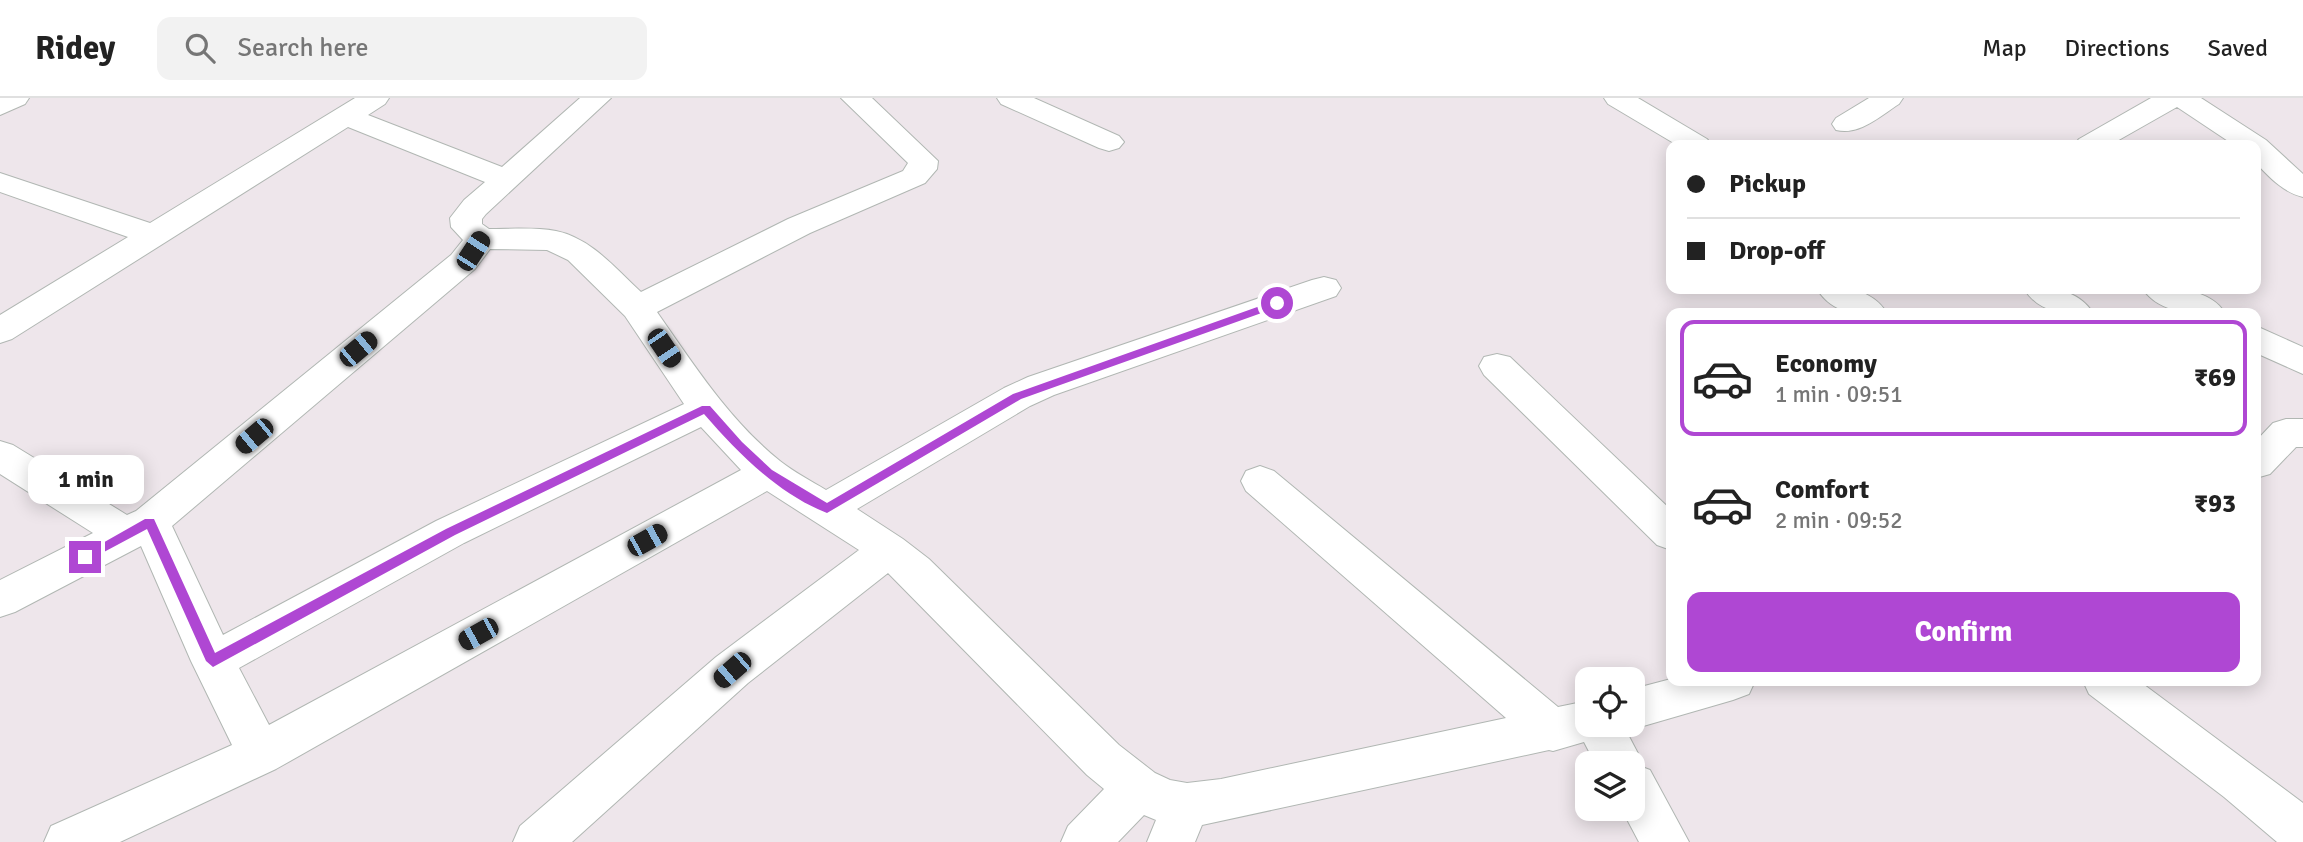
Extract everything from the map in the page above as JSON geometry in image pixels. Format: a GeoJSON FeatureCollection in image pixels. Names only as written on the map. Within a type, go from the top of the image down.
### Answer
{"type":"FeatureCollection","features":[{"type":"Feature","properties":{"kind":"street"},"geometry":{"type":"LineString","coordinates":[[0,106],[15,98]]}},
{"type":"Feature","properties":{"kind":"street"},"geometry":{"type":"LineString","coordinates":[[0,331],[374,98]]}},
{"type":"Feature","properties":{"kind":"street"},"geometry":{"type":"LineString","coordinates":[[597,98],[506,179],[467,218],[467,227],[481,239],[553,240],[579,253],[637,308],[706,409],[738,445],[768,473],[827,508],[889,550],[914,571],[1103,760],[1138,789],[1165,802],[1179,824],[1221,801],[1570,726]]}},
{"type":"Feature","properties":{"kind":"street"},"geometry":{"type":"LineString","coordinates":[[1011,98],[1109,142]]}},
{"type":"Feature","properties":{"kind":"street"},"geometry":{"type":"LineString","coordinates":[[1618,98],[1689,140]]}},
{"type":"Feature","properties":{"kind":"street"},"geometry":{"type":"LineString","coordinates":[[1846,124],[1889,98]]}},
{"type":"Feature","properties":{"kind":"street"},"geometry":{"type":"LineString","coordinates":[[2098,140],[2172,98]]}},
{"type":"Feature","properties":{"kind":"street"},"geometry":{"type":"LineString","coordinates":[[2182,98],[2246,140]]}},
{"type":"Feature","properties":{"kind":"street"},"geometry":{"type":"LineString","coordinates":[[637,308],[799,226],[914,177],[922,169],[923,161],[864,100]]}},
{"type":"Feature","properties":{"kind":"street"},"geometry":{"type":"LineString","coordinates":[[346,116],[506,179]]}},
{"type":"Feature","properties":{"kind":"street"},"geometry":{"type":"LineString","coordinates":[[2261,152],[2285,176],[2303,188]]}},
{"type":"Feature","properties":{"kind":"street"},"geometry":{"type":"LineString","coordinates":[[0,182],[153,235]]}},
{"type":"Feature","properties":{"kind":"street"},"geometry":{"type":"LineString","coordinates":[[0,600],[138,529],[463,262],[481,239]]}},
{"type":"Feature","properties":{"kind":"street"},"geometry":{"type":"LineString","coordinates":[[827,508],[1017,397],[1041,386],[1324,288]]}},
{"type":"Feature","properties":{"kind":"street"},"geometry":{"type":"LineString","coordinates":[[1842,294],[1862,308]]}},
{"type":"Feature","properties":{"kind":"street"},"geometry":{"type":"LineString","coordinates":[[2048,294],[2069,308]]}},
{"type":"Feature","properties":{"kind":"street"},"geometry":{"type":"LineString","coordinates":[[2171,294],[2198,308]]}},
{"type":"Feature","properties":{"kind":"street"},"geometry":{"type":"LineString","coordinates":[[2261,341],[2303,362]]}},
{"type":"Feature","properties":{"kind":"street"},"geometry":{"type":"LineString","coordinates":[[1497,366],[1666,529]]}},
{"type":"Feature","properties":{"kind":"street"},"geometry":{"type":"LineString","coordinates":[[213,661],[450,532],[706,409]]}},
{"type":"Feature","properties":{"kind":"street"},"geometry":{"type":"LineString","coordinates":[[0,455],[138,529],[213,661],[260,754]]}},
{"type":"Feature","properties":{"kind":"street"},"geometry":{"type":"LineString","coordinates":[[68,842],[260,754],[768,473]]}},
{"type":"Feature","properties":{"kind":"street"},"geometry":{"type":"LineString","coordinates":[[1260,481],[1570,726]]}},
{"type":"Feature","properties":{"kind":"street"},"geometry":{"type":"LineString","coordinates":[[537,842],[732,670],[889,550]]}},
{"type":"Feature","properties":{"kind":"street"},"geometry":{"type":"LineString","coordinates":[[1645,706],[1715,686]]}},
{"type":"Feature","properties":{"kind":"street"},"geometry":{"type":"LineString","coordinates":[[2112,686],[2241,782],[2303,833]]}},
{"type":"Feature","properties":{"kind":"street"},"geometry":{"type":"LineString","coordinates":[[1086,842],[1138,789]]}},
{"type":"Feature","properties":{"kind":"street"},"geometry":{"type":"LineString","coordinates":[[1645,806],[1665,842]]}},
{"type":"Feature","properties":{"kind":"route"},"geometry":{"type":"LineString","coordinates":[[85,557],[150,523],[213,661],[450,532],[706,409],[768,473],[827,508],[1017,397],[1041,386],[1277,303]]}}]}
